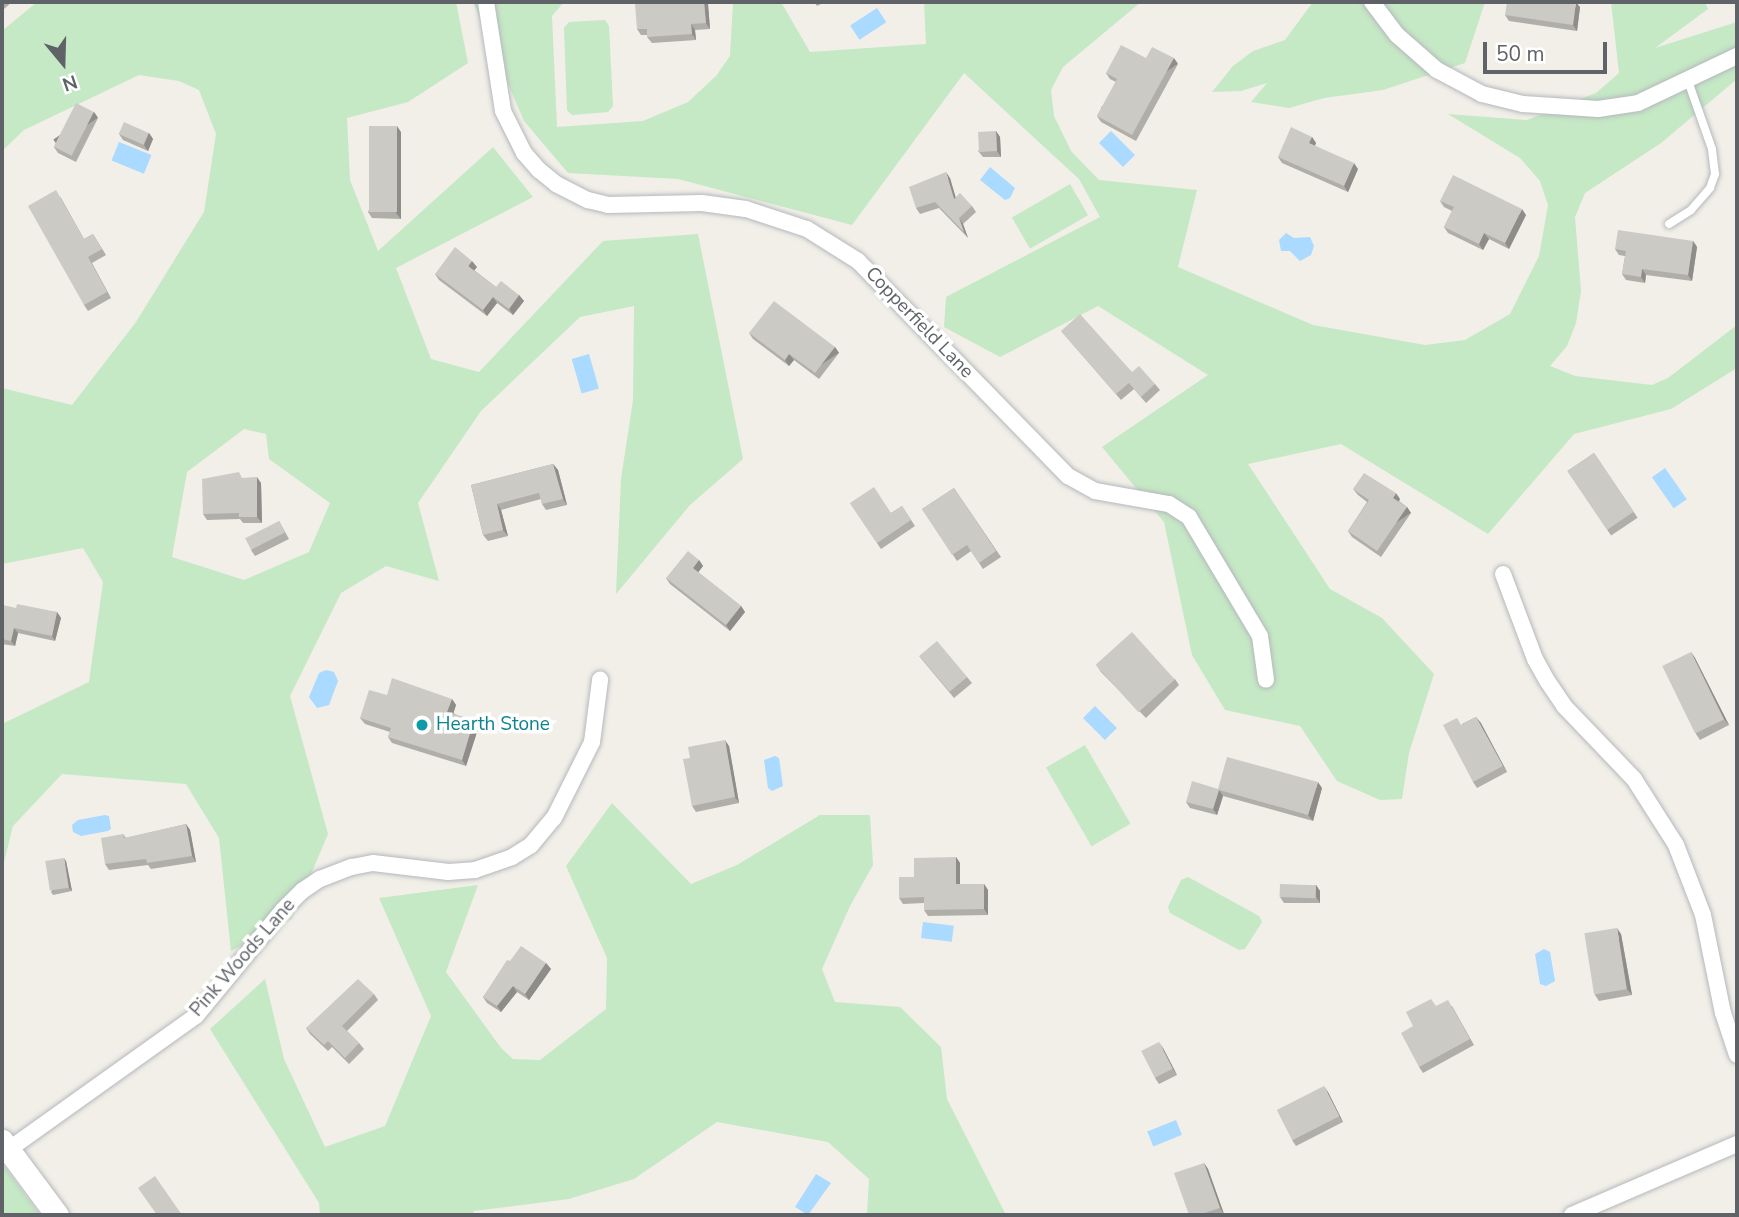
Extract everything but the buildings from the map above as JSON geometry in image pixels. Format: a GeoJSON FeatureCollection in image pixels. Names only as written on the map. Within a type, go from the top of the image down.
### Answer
{"type":"FeatureCollection","features":[{"type":"Feature","properties":{"kind":"street","name":"Copperfield Lane"},"geometry":{"type":"LineString","coordinates":[[486,2],[503,111],[524,153],[539,170],[556,184],[588,200],[608,205],[702,203],[756,212],[807,229],[858,261],[1068,476],[1095,491],[1169,504],[1189,517],[1260,636],[1266,680]]}},
{"type":"Feature","properties":{"kind":"street"},"geometry":{"type":"LineString","coordinates":[[1372,2],[1397,35],[1437,70],[1482,94],[1547,108],[1598,109],[1639,103],[1737,56]]}},
{"type":"Feature","properties":{"kind":"street"},"geometry":{"type":"LineString","coordinates":[[1503,574],[1534,657],[1548,682],[1564,706],[1634,779],[1676,845],[1703,915],[1723,1013],[1737,1055]]}},
{"type":"Feature","properties":{"kind":"street","name":"Pink Woods Lane"},"geometry":{"type":"LineString","coordinates":[[5,1145],[196,1016],[283,910],[302,891],[320,879],[352,867],[373,863],[448,872],[475,870],[512,857],[531,845],[554,818],[592,742],[600,680]]}},
{"type":"Feature","properties":{"kind":"street"},"geometry":{"type":"LineString","coordinates":[[1572,1215],[1737,1144]]}},
{"type":"Feature","properties":{"kind":"street"},"geometry":{"type":"LineString","coordinates":[[5,1145],[57,1215]]}},
{"type":"Feature","properties":{"kind":"lane"},"geometry":{"type":"LineString","coordinates":[[1669,224],[1691,211],[1710,188],[1715,174],[1712,149],[1688,81]]}},
{"type":"Feature","properties":{"kind":"green space"},"geometry":{"type":"Polygon","coordinates":[[[37,2],[456,2],[468,63],[408,102],[347,118],[350,180],[378,251],[493,147],[533,197],[396,268],[431,359],[479,372],[603,241],[698,234],[743,459],[690,505],[616,594],[621,479],[633,400],[634,306],[580,317],[481,411],[418,503],[439,581],[386,566],[341,593],[290,696],[328,834],[292,919],[231,951],[219,838],[186,784],[62,774],[13,826],[2,870],[2,724],[89,682],[103,582],[83,548],[2,564],[2,388],[72,405],[136,322],[204,212],[216,134],[199,90],[179,81],[139,75],[24,130],[2,151],[2,31],[37,2]],[[244,429],[187,472],[172,557],[244,580],[309,552],[330,503],[269,459],[266,434],[244,429]]]}},
{"type":"Feature","properties":{"kind":"green space"},"geometry":{"type":"Polygon","coordinates":[[[473,2],[564,2],[552,16],[557,127],[643,121],[688,102],[716,76],[730,56],[733,2],[781,2],[810,52],[926,44],[924,2],[1141,2],[1063,67],[1051,90],[1054,116],[1071,151],[1099,180],[1197,190],[1178,267],[1313,325],[1425,345],[1465,340],[1510,314],[1539,256],[1548,205],[1540,181],[1520,158],[1448,114],[1527,120],[1596,93],[1619,73],[1611,2],[1705,2],[1708,9],[1655,48],[1737,22],[1737,79],[1661,143],[1585,193],[1575,217],[1581,291],[1576,323],[1567,346],[1550,366],[1575,376],[1652,385],[1668,378],[1737,325],[1737,368],[1671,409],[1574,434],[1488,534],[1341,444],[1248,464],[1330,589],[1382,618],[1434,674],[1409,753],[1402,799],[1380,800],[1337,781],[1300,726],[1225,710],[1192,655],[1164,522],[1102,447],[1208,375],[1098,306],[1000,357],[944,327],[946,297],[1100,217],[1079,179],[964,73],[852,225],[678,179],[568,173],[524,121],[473,2]]]}},
{"type":"Feature","properties":{"kind":"green space"},"geometry":{"type":"Polygon","coordinates":[[[1313,2],[1485,2],[1465,63],[1383,90],[1324,98],[1289,108],[1251,102],[1267,83],[1241,91],[1212,92],[1233,66],[1253,51],[1285,40],[1313,2]]]}},
{"type":"Feature","properties":{"kind":"green space"},"geometry":{"type":"Polygon","coordinates":[[[605,20],[609,26],[613,106],[608,112],[572,115],[567,110],[564,28],[569,22],[605,20]]]}},
{"type":"Feature","properties":{"kind":"green space"},"geometry":{"type":"Polygon","coordinates":[[[1070,184],[1088,215],[1030,249],[1012,218],[1070,184]]]}},
{"type":"Feature","properties":{"kind":"green space"},"geometry":{"type":"Polygon","coordinates":[[[1085,745],[1130,824],[1092,846],[1046,768],[1085,745]]]}},
{"type":"Feature","properties":{"kind":"green space"},"geometry":{"type":"Polygon","coordinates":[[[612,803],[691,884],[737,865],[820,815],[870,815],[873,865],[850,906],[822,969],[835,1002],[900,1007],[941,1047],[947,1099],[1006,1215],[867,1215],[869,1179],[828,1142],[717,1122],[634,1179],[569,1199],[473,1211],[475,1215],[320,1215],[319,1203],[210,1029],[265,979],[284,1059],[325,1147],[385,1126],[431,1016],[379,898],[478,885],[446,972],[501,1048],[513,1059],[540,1060],[606,1009],[607,958],[566,866],[612,803]]]}},
{"type":"Feature","properties":{"kind":"green space"},"geometry":{"type":"Polygon","coordinates":[[[1188,877],[1259,916],[1262,922],[1245,949],[1239,950],[1170,913],[1168,907],[1181,880],[1188,877]]]}},
{"type":"Feature","properties":{"kind":"green space"},"geometry":{"type":"Polygon","coordinates":[[[2,1163],[40,1215],[2,1215],[2,1163]]]}},
{"type":"Feature","properties":{"kind":"water"},"geometry":{"type":"Polygon","coordinates":[[[877,8],[886,22],[859,40],[850,25],[877,8]]]}},
{"type":"Feature","properties":{"kind":"water"},"geometry":{"type":"Polygon","coordinates":[[[1111,131],[1135,155],[1123,167],[1099,143],[1111,131]]]}},
{"type":"Feature","properties":{"kind":"water"},"geometry":{"type":"Polygon","coordinates":[[[119,142],[151,155],[144,174],[112,161],[119,142]]]}},
{"type":"Feature","properties":{"kind":"water"},"geometry":{"type":"Polygon","coordinates":[[[990,167],[1015,188],[1010,198],[1005,200],[980,180],[990,167]]]}},
{"type":"Feature","properties":{"kind":"water"},"geometry":{"type":"Polygon","coordinates":[[[1286,233],[1294,238],[1310,237],[1314,246],[1311,255],[1300,261],[1290,251],[1281,251],[1279,240],[1286,233]]]}},
{"type":"Feature","properties":{"kind":"water"},"geometry":{"type":"Polygon","coordinates":[[[589,354],[599,389],[582,394],[572,359],[589,354]]]}},
{"type":"Feature","properties":{"kind":"water"},"geometry":{"type":"Polygon","coordinates":[[[1665,468],[1687,499],[1674,508],[1652,477],[1665,468]]]}},
{"type":"Feature","properties":{"kind":"water"},"geometry":{"type":"Polygon","coordinates":[[[326,670],[334,672],[338,681],[329,705],[317,708],[309,697],[319,673],[326,670]]]}},
{"type":"Feature","properties":{"kind":"water"},"geometry":{"type":"Polygon","coordinates":[[[1095,706],[1117,728],[1105,740],[1083,718],[1095,706]]]}},
{"type":"Feature","properties":{"kind":"water"},"geometry":{"type":"Polygon","coordinates":[[[775,756],[779,758],[783,786],[772,791],[768,788],[764,760],[775,756]]]}},
{"type":"Feature","properties":{"kind":"water"},"geometry":{"type":"Polygon","coordinates":[[[109,816],[111,829],[108,831],[81,836],[73,832],[72,825],[78,820],[109,816]]]}},
{"type":"Feature","properties":{"kind":"water"},"geometry":{"type":"Polygon","coordinates":[[[923,922],[954,926],[952,942],[921,938],[923,922]]]}},
{"type":"Feature","properties":{"kind":"water"},"geometry":{"type":"Polygon","coordinates":[[[1544,949],[1550,952],[1555,981],[1546,986],[1540,984],[1535,954],[1544,949]]]}},
{"type":"Feature","properties":{"kind":"water"},"geometry":{"type":"Polygon","coordinates":[[[1176,1120],[1182,1135],[1153,1146],[1147,1132],[1176,1120]]]}},
{"type":"Feature","properties":{"kind":"water"},"geometry":{"type":"Polygon","coordinates":[[[816,1174],[831,1183],[808,1215],[795,1207],[816,1174]]]}},
{"type":"Feature","properties":{"kind":"place","name":"Hearth Stone"},"geometry":{"type":"Point","coordinates":[422,725]}}]}
